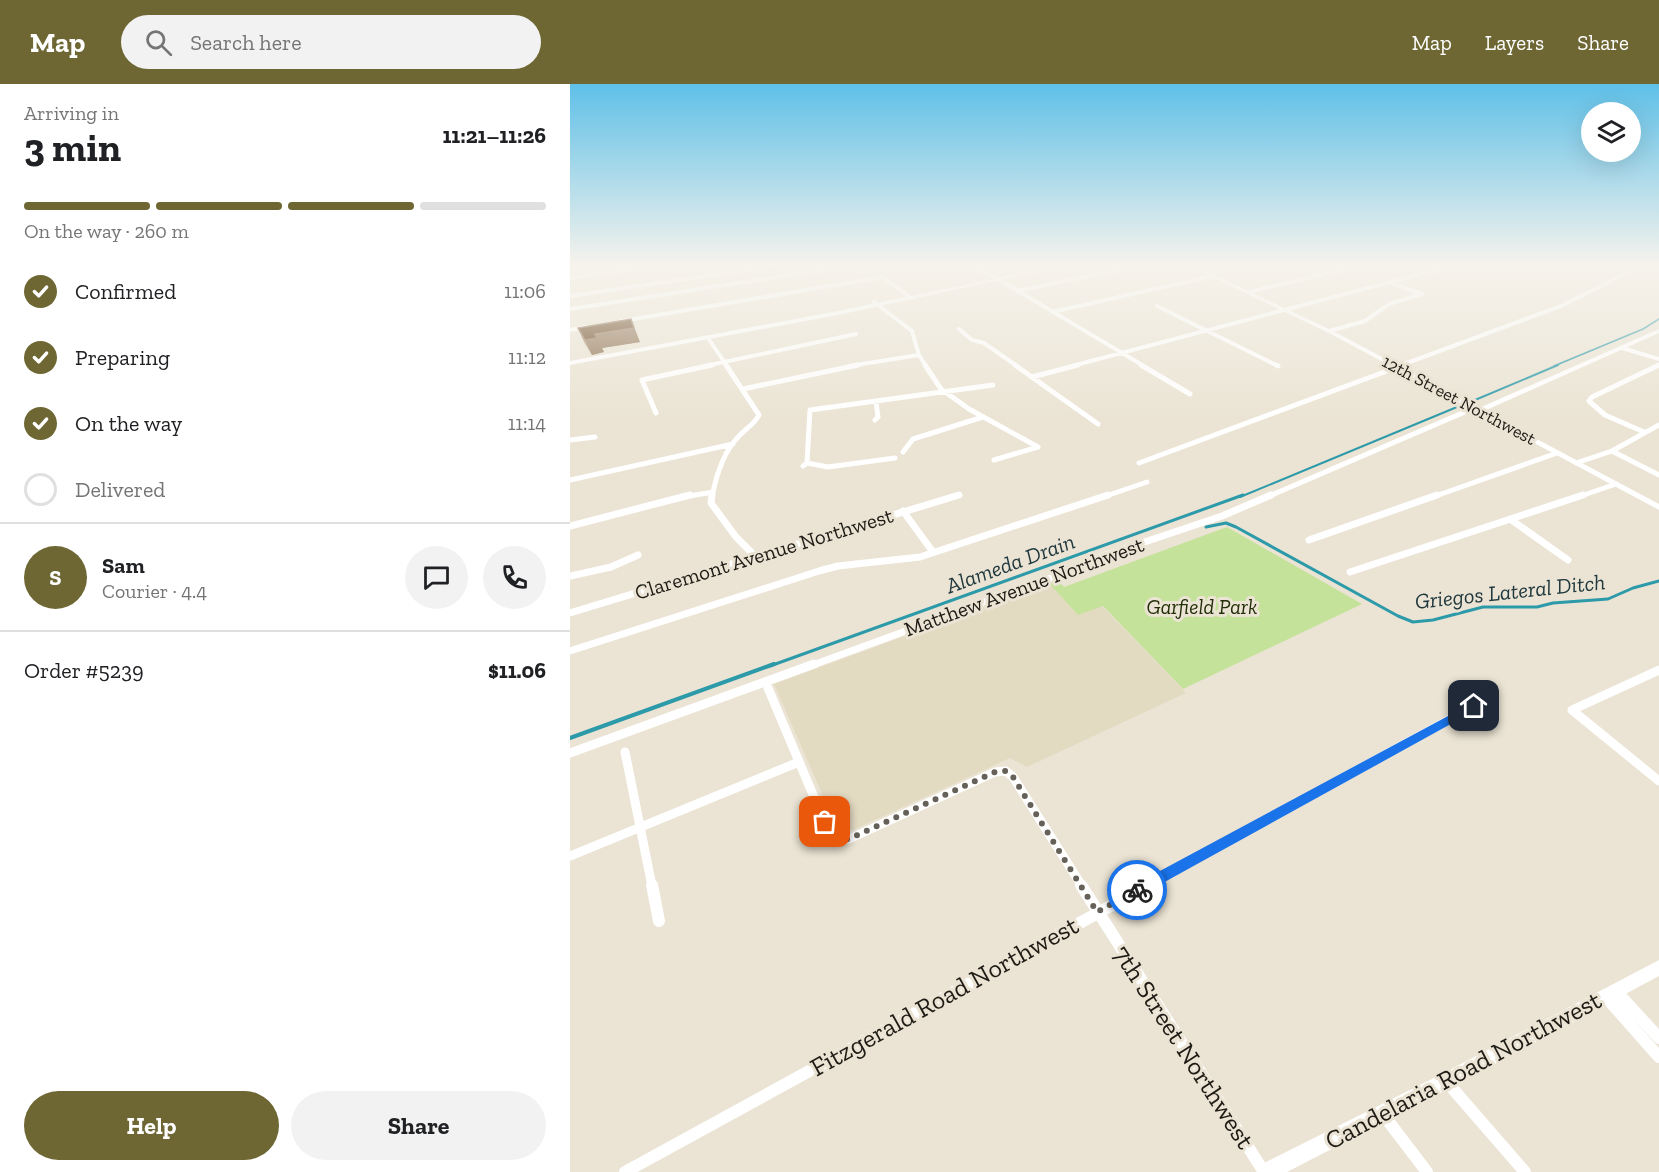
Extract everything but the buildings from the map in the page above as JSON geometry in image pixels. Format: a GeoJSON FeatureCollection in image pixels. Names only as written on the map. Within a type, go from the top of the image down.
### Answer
{"type":"FeatureCollection","features":[{"type":"Feature","properties":{"kind":"main road"},"geometry":{"type":"LineString","coordinates":[[570,363],[818,317]]}},
{"type":"Feature","properties":{"kind":"main road","name":"12th Street Northwest"},"geometry":{"type":"LineString","coordinates":[[1301,317],[1659,507]]}},
{"type":"Feature","properties":{"kind":"main road","name":"Matthew Avenue Northwest"},"geometry":{"type":"LineString","coordinates":[[1476,410],[1659,331]]}},
{"type":"Feature","properties":{"kind":"main road","name":"Candelaria Road Northwest"},"geometry":{"type":"LineString","coordinates":[[1266,1172],[1446,1081],[1659,968]]}},
{"type":"Feature","properties":{"kind":"street"},"geometry":{"type":"LineString","coordinates":[[617,322],[648,317]]}},
{"type":"Feature","properties":{"kind":"street"},"geometry":{"type":"LineString","coordinates":[[893,317],[912,331],[919,355],[945,392],[983,417],[1038,447],[994,460]]}},
{"type":"Feature","properties":{"kind":"street"},"geometry":{"type":"LineString","coordinates":[[1060,317],[1190,394]]}},
{"type":"Feature","properties":{"kind":"street"},"geometry":{"type":"LineString","coordinates":[[1179,317],[1278,366]]}},
{"type":"Feature","properties":{"kind":"street"},"geometry":{"type":"LineString","coordinates":[[1032,377],[1258,317]]}},
{"type":"Feature","properties":{"kind":"street"},"geometry":{"type":"LineString","coordinates":[[1329,331],[1365,321],[1371,317]]}},
{"type":"Feature","properties":{"kind":"street"},"geometry":{"type":"LineString","coordinates":[[1139,463],[1533,317]]}},
{"type":"Feature","properties":{"kind":"street"},"geometry":{"type":"LineString","coordinates":[[570,330],[593,326]]}},
{"type":"Feature","properties":{"kind":"street"},"geometry":{"type":"LineString","coordinates":[[959,329],[974,341],[984,343],[1098,424]]}},
{"type":"Feature","properties":{"kind":"street"},"geometry":{"type":"LineString","coordinates":[[656,413],[642,381],[856,334]]}},
{"type":"Feature","properties":{"kind":"street"},"geometry":{"type":"LineString","coordinates":[[708,338],[744,389],[759,415],[753,426],[739,436],[733,444],[713,492],[711,503],[736,537],[755,556]]}},
{"type":"Feature","properties":{"kind":"street"},"geometry":{"type":"LineString","coordinates":[[1622,348],[1659,359]]}},
{"type":"Feature","properties":{"kind":"street"},"geometry":{"type":"LineString","coordinates":[[744,389],[827,370],[919,355]]}},
{"type":"Feature","properties":{"kind":"street"},"geometry":{"type":"LineString","coordinates":[[1644,432],[1598,412],[1590,406],[1589,401],[1592,397],[1659,365]]}},
{"type":"Feature","properties":{"kind":"street"},"geometry":{"type":"LineString","coordinates":[[895,458],[828,467],[805,464],[810,410],[993,385]]}},
{"type":"Feature","properties":{"kind":"street"},"geometry":{"type":"LineString","coordinates":[[875,420],[878,417],[876,402]]}},
{"type":"Feature","properties":{"kind":"street","name":"Matthew Avenue Northwest"},"geometry":{"type":"LineString","coordinates":[[570,753],[1106,555],[1222,516],[1476,410]]}},
{"type":"Feature","properties":{"kind":"street"},"geometry":{"type":"LineString","coordinates":[[903,452],[908,442],[983,417]]}},
{"type":"Feature","properties":{"kind":"street"},"geometry":{"type":"LineString","coordinates":[[1576,463],[1612,451],[1644,432],[1658,427]]}},
{"type":"Feature","properties":{"kind":"street"},"geometry":{"type":"LineString","coordinates":[[570,440],[595,437]]}},
{"type":"Feature","properties":{"kind":"street"},"geometry":{"type":"LineString","coordinates":[[570,480],[733,444]]}},
{"type":"Feature","properties":{"kind":"street"},"geometry":{"type":"LineString","coordinates":[[1612,451],[1659,475]]}},
{"type":"Feature","properties":{"kind":"street"},"geometry":{"type":"LineString","coordinates":[[1309,540],[1557,453]]}},
{"type":"Feature","properties":{"kind":"street"},"geometry":{"type":"LineString","coordinates":[[570,651],[819,571],[838,566],[902,561],[933,552],[1147,482]]}},
{"type":"Feature","properties":{"kind":"street"},"geometry":{"type":"LineString","coordinates":[[1350,572],[1616,484]]}},
{"type":"Feature","properties":{"kind":"street"},"geometry":{"type":"LineString","coordinates":[[570,526],[690,495],[713,492]]}},
{"type":"Feature","properties":{"kind":"street","name":"Claremont Avenue Northwest"},"geometry":{"type":"LineString","coordinates":[[570,614],[959,495]]}},
{"type":"Feature","properties":{"kind":"street"},"geometry":{"type":"LineString","coordinates":[[903,512],[933,552]]}},
{"type":"Feature","properties":{"kind":"street"},"geometry":{"type":"LineString","coordinates":[[1510,519],[1568,560]]}},
{"type":"Feature","properties":{"kind":"street"},"geometry":{"type":"LineString","coordinates":[[570,576],[611,567],[638,555]]}},
{"type":"Feature","properties":{"kind":"street"},"geometry":{"type":"LineString","coordinates":[[1659,670],[1572,710],[1659,781]]}},
{"type":"Feature","properties":{"kind":"street"},"geometry":{"type":"LineString","coordinates":[[570,856],[799,762],[768,688]]}},
{"type":"Feature","properties":{"kind":"street","name":"Fitzgerald Road Northwest"},"geometry":{"type":"LineString","coordinates":[[625,1172],[1485,700]]}},
{"type":"Feature","properties":{"kind":"street"},"geometry":{"type":"LineString","coordinates":[[625,752],[659,921]]}},
{"type":"Feature","properties":{"kind":"street","name":"7th Street Northwest"},"geometry":{"type":"LineString","coordinates":[[799,762],[830,835],[838,840],[849,839],[995,772],[1006,771],[1013,777],[1097,912],[1266,1172]]}},
{"type":"Feature","properties":{"kind":"street"},"geometry":{"type":"LineString","coordinates":[[1611,993],[1659,1038]]}},
{"type":"Feature","properties":{"kind":"street"},"geometry":{"type":"LineString","coordinates":[[1611,993],[1659,1057]]}},
{"type":"Feature","properties":{"kind":"street"},"geometry":{"type":"LineString","coordinates":[[1446,1081],[1525,1172]]}},
{"type":"Feature","properties":{"kind":"street"},"geometry":{"type":"LineString","coordinates":[[1382,1113],[1427,1172]]}},
{"type":"Feature","properties":{"kind":"shaded area"},"geometry":{"type":"Polygon","coordinates":[[[1050,583],[1077,614],[1101,605],[1186,693],[1027,767],[1010,758],[853,830],[837,828],[774,684],[1050,583]]]}},
{"type":"Feature","properties":{"kind":"green space","name":"Garfield Park"},"geometry":{"type":"Polygon","coordinates":[[[1227,527],[1362,604],[1183,689],[1103,606],[1078,615],[1049,583],[1058,580],[1064,587],[1227,527]]]}},
{"type":"Feature","properties":{"kind":"waterway","name":"Alameda Drain"},"geometry":{"type":"LineString","coordinates":[[1554,366],[1643,329],[1659,319]]}},
{"type":"Feature","properties":{"kind":"waterway","name":"Alameda Drain"},"geometry":{"type":"LineString","coordinates":[[1475,400],[1558,365]]}},
{"type":"Feature","properties":{"kind":"waterway","name":"Alameda Drain"},"geometry":{"type":"LineString","coordinates":[[1240,497],[1457,407]]}},
{"type":"Feature","properties":{"kind":"waterway","name":"Alameda Drain"},"geometry":{"type":"LineString","coordinates":[[770,666],[1243,495]]}},
{"type":"Feature","properties":{"kind":"waterway","name":"Griegos Lateral Ditch"},"geometry":{"type":"LineString","coordinates":[[1206,527],[1226,523],[1236,527],[1398,616],[1413,622],[1433,620],[1483,607],[1537,607],[1553,603],[1608,599],[1633,588],[1659,581]]}},
{"type":"Feature","properties":{"kind":"waterway","name":"Alameda Drain"},"geometry":{"type":"LineString","coordinates":[[570,738],[774,664]]}},
{"type":"Feature","properties":{"kind":"way so far"},"geometry":{"type":"LineString","coordinates":[[825,822],[830,835],[838,840],[849,839],[995,772],[1006,771],[1013,777],[1097,912],[1137,890]]}},
{"type":"Feature","properties":{"kind":"route"},"geometry":{"type":"LineString","coordinates":[[1137,890],[1474,706]]}}]}
